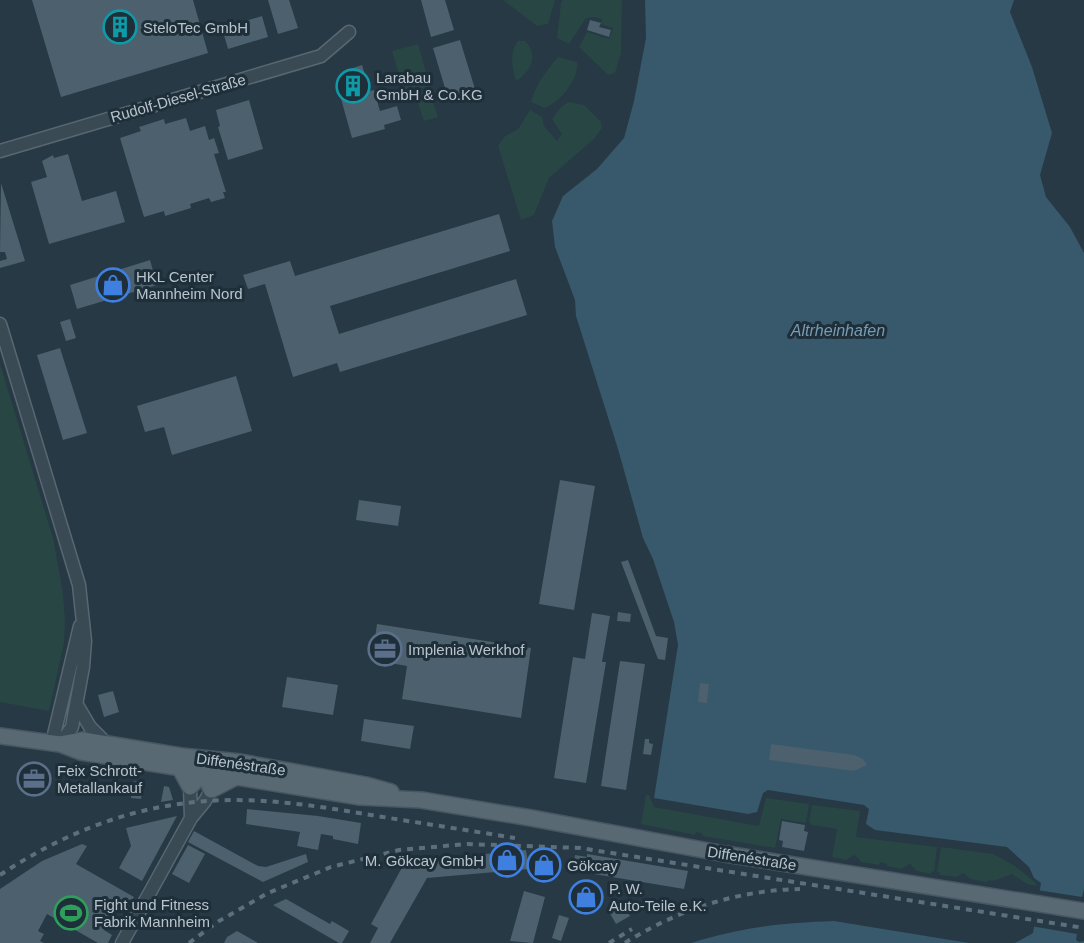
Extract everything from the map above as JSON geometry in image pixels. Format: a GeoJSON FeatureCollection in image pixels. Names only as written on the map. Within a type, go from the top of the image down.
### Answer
{"type":"FeatureCollection","features":[{"type":"Feature","properties":{"kind":"main road","name":"Diffenéstraße"},"geometry":{"type":"LineString","coordinates":[[0,736],[56,743],[81,752],[179,767],[202,765],[218,760],[354,783],[421,800],[725,854],[1084,911]]}},
{"type":"Feature","properties":{"kind":"main road","name":"Diffenéstraße"},"geometry":{"type":"LineString","coordinates":[[56,743],[83,740],[202,765],[238,776],[360,797],[421,800]]}},
{"type":"Feature","properties":{"kind":"main road"},"geometry":{"type":"LineString","coordinates":[[190,787],[202,765]]}},
{"type":"Feature","properties":{"kind":"main road"},"geometry":{"type":"LineString","coordinates":[[202,765],[212,790],[238,776]]}},
{"type":"Feature","properties":{"kind":"main road"},"geometry":{"type":"LineString","coordinates":[[179,767],[190,787]]}},
{"type":"Feature","properties":{"kind":"street","name":"Rudolf-Diesel-Straße"},"geometry":{"type":"LineString","coordinates":[[0,151],[321,56],[349,32]]}},
{"type":"Feature","properties":{"kind":"street"},"geometry":{"type":"LineString","coordinates":[[0,324],[79,585],[85,641],[77,705],[72,727],[56,743]]}},
{"type":"Feature","properties":{"kind":"street"},"geometry":{"type":"LineString","coordinates":[[56,743],[82,616]]}},
{"type":"Feature","properties":{"kind":"street"},"geometry":{"type":"LineString","coordinates":[[77,705],[90,727],[107,744]]}},
{"type":"Feature","properties":{"kind":"street"},"geometry":{"type":"LineString","coordinates":[[190,787],[191,818]]}},
{"type":"Feature","properties":{"kind":"street"},"geometry":{"type":"LineString","coordinates":[[122,943],[191,818],[206,801],[212,790]]}},
{"type":"Feature","properties":{"kind":"green space"},"geometry":{"type":"Polygon","coordinates":[[[503,0],[555,0],[548,24],[537,26],[503,0]]]}},
{"type":"Feature","properties":{"kind":"green space"},"geometry":{"type":"Polygon","coordinates":[[[563,0],[622,0],[621,53],[615,73],[608,75],[579,47],[587,32],[609,39],[613,28],[601,24],[602,19],[586,18],[569,44],[557,38],[563,0]]]}},
{"type":"Feature","properties":{"kind":"green space"},"geometry":{"type":"Polygon","coordinates":[[[518,41],[525,41],[532,51],[532,57],[526,73],[516,81],[512,55],[518,41]]]}},
{"type":"Feature","properties":{"kind":"green space"},"geometry":{"type":"Polygon","coordinates":[[[418,44],[430,86],[404,93],[392,51],[418,44]]]}},
{"type":"Feature","properties":{"kind":"green space"},"geometry":{"type":"Polygon","coordinates":[[[558,57],[577,62],[577,69],[568,89],[545,108],[531,102],[542,78],[558,57]]]}},
{"type":"Feature","properties":{"kind":"green space"},"geometry":{"type":"Polygon","coordinates":[[[429,90],[438,117],[424,121],[415,95],[429,90]]]}},
{"type":"Feature","properties":{"kind":"green space"},"geometry":{"type":"Polygon","coordinates":[[[568,102],[584,105],[601,122],[602,128],[594,139],[549,178],[534,215],[521,220],[498,146],[504,137],[518,129],[530,110],[542,117],[544,126],[557,141],[562,134],[552,119],[568,102]]]}},
{"type":"Feature","properties":{"kind":"green space"},"geometry":{"type":"Polygon","coordinates":[[[0,364],[53,538],[63,593],[64,643],[49,711],[0,702],[0,364]]]}},
{"type":"Feature","properties":{"kind":"green space"},"geometry":{"type":"Polygon","coordinates":[[[646,795],[649,795],[654,807],[759,826],[766,798],[809,804],[806,823],[781,819],[775,848],[703,836],[696,832],[695,835],[641,824],[646,795]]]}},
{"type":"Feature","properties":{"kind":"green space"},"geometry":{"type":"Polygon","coordinates":[[[812,805],[860,811],[856,837],[937,847],[934,872],[932,871],[931,874],[917,871],[910,864],[901,869],[880,862],[879,865],[861,862],[855,855],[846,860],[832,857],[837,829],[812,825],[809,822],[812,805]]]}},
{"type":"Feature","properties":{"kind":"green space"},"geometry":{"type":"Polygon","coordinates":[[[941,847],[993,854],[1015,866],[1036,883],[1036,886],[1027,884],[1012,874],[987,882],[970,879],[964,873],[956,877],[939,875],[940,872],[937,872],[941,847]]]}},
{"type":"Feature","properties":{"kind":"water","name":"Altrheinhafen"},"geometry":{"type":"Polygon","coordinates":[[[645,0],[1014,0],[1010,12],[1032,67],[1052,133],[1040,175],[1046,197],[1070,227],[1084,253],[1084,943],[1015,943],[1033,933],[1041,883],[1034,878],[1029,867],[1007,847],[875,830],[866,824],[869,809],[864,805],[768,790],[763,793],[757,812],[748,814],[654,798],[678,645],[674,622],[653,559],[643,538],[576,316],[575,300],[555,247],[552,221],[563,196],[597,169],[624,138],[634,101],[646,38],[645,0]]]}},
{"type":"Feature","properties":{"kind":"water"},"geometry":{"type":"Polygon","coordinates":[[[834,921],[969,943],[691,943],[727,933],[762,927],[834,921]]]}},
{"type":"Feature","properties":{"kind":"pier"},"geometry":{"type":"Polygon","coordinates":[[[1084,889],[1084,941],[1076,940],[1077,934],[1031,926],[1037,890],[1082,897],[1084,889]]]}},
{"type":"Feature","properties":{"kind":"building","name":"SteloTec GmbH"},"geometry":{"type":"Polygon","coordinates":[[[32,0],[193,0],[208,53],[61,97],[32,0]]]}},
{"type":"Feature","properties":{"kind":"building"},"geometry":{"type":"Polygon","coordinates":[[[268,0],[289,0],[298,28],[278,34],[268,0]]]}},
{"type":"Feature","properties":{"kind":"building"},"geometry":{"type":"Polygon","coordinates":[[[421,0],[445,0],[454,30],[431,37],[421,0]]]}},
{"type":"Feature","properties":{"kind":"building"},"geometry":{"type":"Polygon","coordinates":[[[262,16],[268,37],[228,49],[222,28],[262,16]]]}},
{"type":"Feature","properties":{"kind":"building"},"geometry":{"type":"Polygon","coordinates":[[[590,20],[601,23],[599,27],[611,30],[609,37],[587,30],[590,20]]]}},
{"type":"Feature","properties":{"kind":"building"},"geometry":{"type":"Polygon","coordinates":[[[460,40],[475,89],[448,98],[433,48],[460,40]]]}},
{"type":"Feature","properties":{"kind":"building"},"geometry":{"type":"Polygon","coordinates":[[[362,65],[370,91],[374,90],[380,111],[397,106],[401,120],[384,125],[385,129],[352,138],[336,81],[349,77],[347,70],[362,65]]]}},
{"type":"Feature","properties":{"kind":"building"},"geometry":{"type":"Polygon","coordinates":[[[249,100],[263,149],[228,160],[218,127],[220,126],[216,110],[249,100]]]}},
{"type":"Feature","properties":{"kind":"building"},"geometry":{"type":"Polygon","coordinates":[[[186,118],[190,131],[205,126],[209,140],[214,138],[219,153],[214,154],[226,192],[223,192],[225,198],[211,202],[209,198],[190,204],[191,208],[165,216],[164,211],[144,217],[120,138],[141,131],[139,127],[164,119],[165,124],[186,118]]]}},
{"type":"Feature","properties":{"kind":"building"},"geometry":{"type":"Polygon","coordinates":[[[68,154],[82,201],[116,191],[125,222],[49,244],[31,182],[47,177],[42,161],[53,155],[54,158],[68,154]]]}},
{"type":"Feature","properties":{"kind":"building"},"geometry":{"type":"Polygon","coordinates":[[[1,183],[25,261],[0,268],[0,261],[7,259],[5,252],[0,252],[1,183]]]}},
{"type":"Feature","properties":{"kind":"building"},"geometry":{"type":"Polygon","coordinates":[[[499,214],[510,251],[330,306],[339,334],[516,279],[527,315],[340,372],[337,363],[293,377],[265,284],[248,289],[243,275],[290,261],[295,276],[499,214]]]}},
{"type":"Feature","properties":{"kind":"building","name":"HKL Center Mannheim Nord"},"geometry":{"type":"Polygon","coordinates":[[[150,260],[157,285],[77,309],[70,285],[150,260]]]}},
{"type":"Feature","properties":{"kind":"building"},"geometry":{"type":"Polygon","coordinates":[[[70,319],[76,338],[66,341],[60,322],[70,319]]]}},
{"type":"Feature","properties":{"kind":"building"},"geometry":{"type":"Polygon","coordinates":[[[60,348],[87,433],[63,440],[37,355],[60,348]]]}},
{"type":"Feature","properties":{"kind":"building"},"geometry":{"type":"Polygon","coordinates":[[[236,376],[252,431],[172,455],[164,427],[145,432],[137,406],[236,376]]]}},
{"type":"Feature","properties":{"kind":"building"},"geometry":{"type":"Polygon","coordinates":[[[560,480],[595,486],[574,610],[539,604],[560,480]]]}},
{"type":"Feature","properties":{"kind":"building"},"geometry":{"type":"Polygon","coordinates":[[[359,500],[401,506],[398,526],[356,520],[359,500]]]}},
{"type":"Feature","properties":{"kind":"building"},"geometry":{"type":"Polygon","coordinates":[[[628,560],[656,636],[668,638],[665,660],[658,659],[621,562],[628,560]]]}},
{"type":"Feature","properties":{"kind":"building"},"geometry":{"type":"Polygon","coordinates":[[[618,612],[631,614],[630,622],[617,621],[618,612]]]}},
{"type":"Feature","properties":{"kind":"building"},"geometry":{"type":"Polygon","coordinates":[[[592,613],[610,616],[602,662],[606,662],[586,783],[554,778],[573,657],[585,659],[592,613]]]}},
{"type":"Feature","properties":{"kind":"building"},"geometry":{"type":"Polygon","coordinates":[[[377,624],[531,648],[521,718],[402,699],[407,666],[372,660],[377,624]]]}},
{"type":"Feature","properties":{"kind":"building"},"geometry":{"type":"Polygon","coordinates":[[[620,661],[645,664],[626,790],[601,786],[620,661]]]}},
{"type":"Feature","properties":{"kind":"building"},"geometry":{"type":"Polygon","coordinates":[[[287,677],[338,685],[333,715],[282,707],[287,677]]]}},
{"type":"Feature","properties":{"kind":"building"},"geometry":{"type":"Polygon","coordinates":[[[700,683],[709,684],[707,703],[698,702],[700,683]]]}},
{"type":"Feature","properties":{"kind":"building"},"geometry":{"type":"Polygon","coordinates":[[[113,691],[119,712],[104,717],[98,695],[113,691]]]}},
{"type":"Feature","properties":{"kind":"building"},"geometry":{"type":"Polygon","coordinates":[[[364,719],[414,726],[410,749],[361,741],[364,719]]]}},
{"type":"Feature","properties":{"kind":"building"},"geometry":{"type":"Polygon","coordinates":[[[645,739],[649,739],[649,743],[653,744],[651,755],[643,754],[645,739]]]}},
{"type":"Feature","properties":{"kind":"building"},"geometry":{"type":"Polygon","coordinates":[[[771,744],[854,755],[863,759],[867,765],[854,771],[769,760],[771,744]]]}},
{"type":"Feature","properties":{"kind":"building"},"geometry":{"type":"Polygon","coordinates":[[[134,781],[144,783],[141,799],[131,798],[134,781]]]}},
{"type":"Feature","properties":{"kind":"building"},"geometry":{"type":"Polygon","coordinates":[[[164,786],[169,787],[173,800],[161,802],[164,786]]]}},
{"type":"Feature","properties":{"kind":"building"},"geometry":{"type":"Polygon","coordinates":[[[247,809],[361,823],[358,844],[321,834],[318,850],[297,846],[300,832],[246,824],[247,809]]]}},
{"type":"Feature","properties":{"kind":"building"},"geometry":{"type":"Polygon","coordinates":[[[177,816],[142,881],[119,868],[131,846],[126,828],[177,816]]]}},
{"type":"Feature","properties":{"kind":"building"},"geometry":{"type":"Polygon","coordinates":[[[782,821],[805,825],[804,831],[808,832],[804,851],[782,847],[783,841],[779,840],[782,821]]]}},
{"type":"Feature","properties":{"kind":"building"},"geometry":{"type":"Polygon","coordinates":[[[194,831],[258,866],[266,867],[306,854],[308,862],[263,882],[188,842],[194,831]]]}},
{"type":"Feature","properties":{"kind":"building"},"geometry":{"type":"Polygon","coordinates":[[[82,844],[87,846],[76,864],[134,897],[126,910],[118,906],[104,930],[112,935],[108,943],[98,943],[47,914],[38,931],[44,934],[40,941],[44,943],[0,943],[0,889],[42,861],[82,844]]]}},
{"type":"Feature","properties":{"kind":"building"},"geometry":{"type":"Polygon","coordinates":[[[188,845],[205,854],[189,883],[172,874],[188,845]]]}},
{"type":"Feature","properties":{"kind":"building"},"geometry":{"type":"Polygon","coordinates":[[[526,850],[529,869],[427,878],[390,943],[370,943],[378,928],[371,924],[405,862],[526,850]]]}},
{"type":"Feature","properties":{"kind":"building"},"geometry":{"type":"Polygon","coordinates":[[[534,854],[559,855],[558,874],[534,873],[534,854]]]}},
{"type":"Feature","properties":{"kind":"building"},"geometry":{"type":"Polygon","coordinates":[[[587,854],[688,871],[684,889],[588,873],[590,862],[586,861],[584,870],[573,868],[575,855],[587,857],[587,854]]]}},
{"type":"Feature","properties":{"kind":"building"},"geometry":{"type":"Polygon","coordinates":[[[524,891],[545,897],[533,943],[510,941],[524,891]]]}},
{"type":"Feature","properties":{"kind":"building"},"geometry":{"type":"Polygon","coordinates":[[[286,899],[330,924],[332,921],[349,931],[342,943],[273,905],[286,899]]]}},
{"type":"Feature","properties":{"kind":"building"},"geometry":{"type":"Polygon","coordinates":[[[621,902],[630,916],[616,924],[608,910],[621,902]]]}},
{"type":"Feature","properties":{"kind":"building"},"geometry":{"type":"Polygon","coordinates":[[[559,915],[569,918],[561,941],[552,938],[559,915]]]}},
{"type":"Feature","properties":{"kind":"building"},"geometry":{"type":"Polygon","coordinates":[[[237,931],[258,943],[224,943],[227,937],[237,931]]]}},
{"type":"Feature","properties":{"kind":"railway"},"geometry":{"type":"LineString","coordinates":[[0,875],[45,848],[93,826],[143,811],[217,800],[305,805],[515,838]]}},
{"type":"Feature","properties":{"kind":"railway"},"geometry":{"type":"LineString","coordinates":[[189,943],[219,921],[268,893],[331,867],[399,850],[467,844],[580,848],[1084,928]]}},
{"type":"Feature","properties":{"kind":"railway"},"geometry":{"type":"LineString","coordinates":[[625,943],[666,921],[709,904],[754,893],[800,889]]}},
{"type":"Feature","properties":{"kind":"railway"},"geometry":{"type":"LineString","coordinates":[[609,943],[632,929]]}},
{"type":"Feature","properties":{"kind":"place","name":"SteloTec GmbH"},"geometry":{"type":"Point","coordinates":[120,27]}},
{"type":"Feature","properties":{"kind":"place","name":"Larabau GmbH & Co.KG"},"geometry":{"type":"Point","coordinates":[353,86]}},
{"type":"Feature","properties":{"kind":"place","name":"HKL Center Mannheim Nord"},"geometry":{"type":"Point","coordinates":[113,285]}},
{"type":"Feature","properties":{"kind":"place","name":"Implenia Werkhof"},"geometry":{"type":"Point","coordinates":[385,649]}},
{"type":"Feature","properties":{"kind":"place","name":"Feix Schrott- Metallankauf"},"geometry":{"type":"Point","coordinates":[34,779]}},
{"type":"Feature","properties":{"kind":"place","name":"M. Gökcay GmbH"},"geometry":{"type":"Point","coordinates":[507,860]}},
{"type":"Feature","properties":{"kind":"place","name":"Gökcay"},"geometry":{"type":"Point","coordinates":[544,865]}},
{"type":"Feature","properties":{"kind":"place","name":"P. W. Auto-Teile e.K."},"geometry":{"type":"Point","coordinates":[586,897]}},
{"type":"Feature","properties":{"kind":"place","name":"Fight und Fitness Fabrik Mannheim"},"geometry":{"type":"Point","coordinates":[71,913]}}]}
